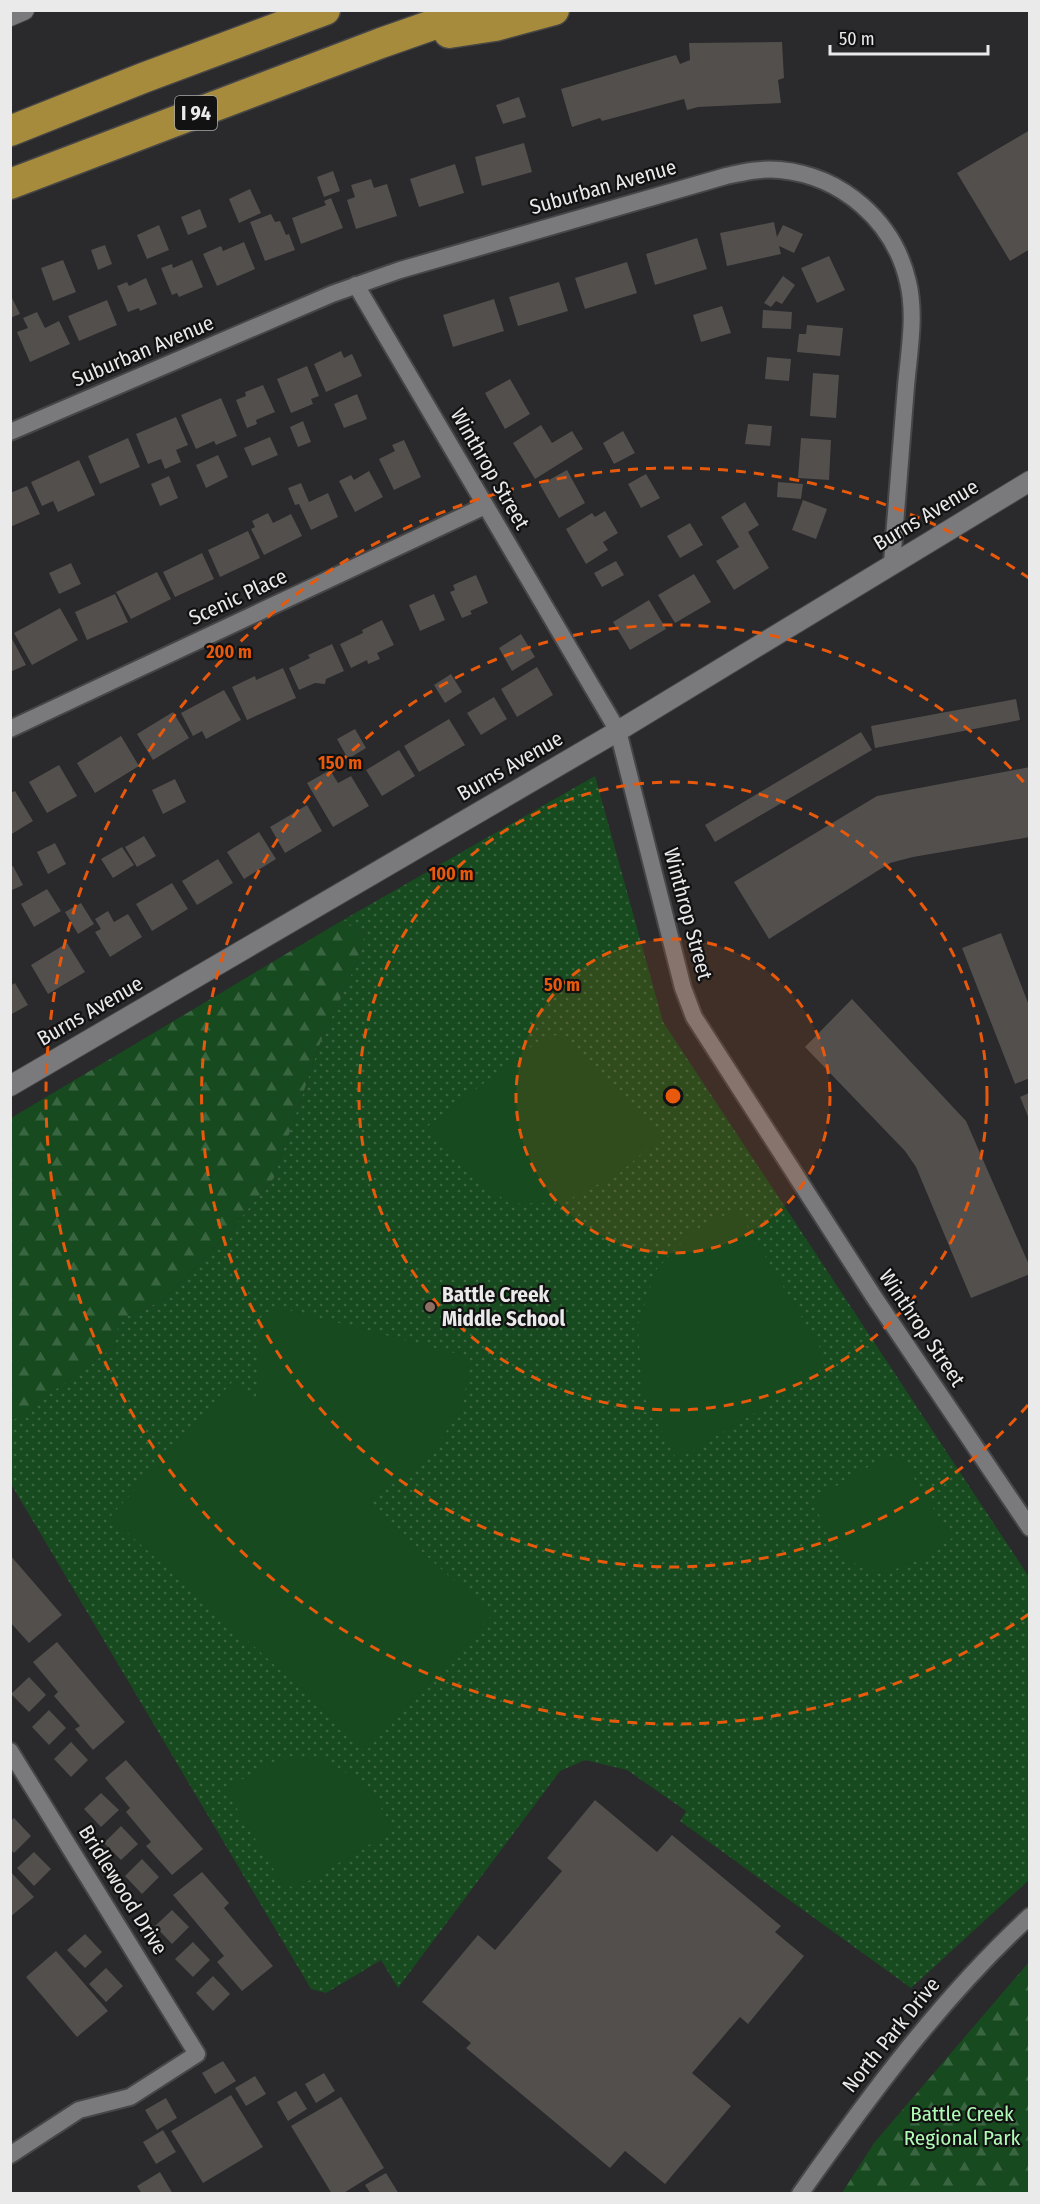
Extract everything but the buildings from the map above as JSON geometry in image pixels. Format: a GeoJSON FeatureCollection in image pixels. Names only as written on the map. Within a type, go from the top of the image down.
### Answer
{"type":"FeatureCollection","features":[{"type":"Feature","properties":{"kind":"highway"},"geometry":{"type":"LineString","coordinates":[[144,78],[284,10]]}},
{"type":"Feature","properties":{"kind":"highway","name":"I 94"},"geometry":{"type":"LineString","coordinates":[[10,131],[325,10]]}},
{"type":"Feature","properties":{"kind":"highway","name":"I 94"},"geometry":{"type":"LineString","coordinates":[[10,184],[381,43],[475,10]]}},
{"type":"Feature","properties":{"kind":"highway"},"geometry":{"type":"LineString","coordinates":[[381,43],[495,26],[554,10]]}},
{"type":"Feature","properties":{"kind":"street"},"geometry":{"type":"LineString","coordinates":[[10,16],[24,10]]}},
{"type":"Feature","properties":{"kind":"street","name":"Suburban Avenue"},"geometry":{"type":"LineString","coordinates":[[10,432],[356,285],[400,270],[726,176],[756,170],[802,173],[824,181],[850,195],[868,210],[883,227],[899,254],[908,283],[911,324],[892,563]]}},
{"type":"Feature","properties":{"kind":"street","name":"Winthrop Street"},"geometry":{"type":"LineString","coordinates":[[356,285],[618,730],[682,988],[694,1017],[876,1300],[1029,1528]]}},
{"type":"Feature","properties":{"kind":"street","name":"Burns Avenue"},"geometry":{"type":"LineString","coordinates":[[10,1086],[618,730],[1029,481]]}},
{"type":"Feature","properties":{"kind":"street","name":"Scenic Place"},"geometry":{"type":"LineString","coordinates":[[10,729],[485,506]]}},
{"type":"Feature","properties":{"kind":"street","name":"Bridlewood Drive"},"geometry":{"type":"LineString","coordinates":[[10,1750],[197,2054],[130,2097],[79,2110],[10,2155]]}},
{"type":"Feature","properties":{"kind":"street","name":"North Park Drive"},"geometry":{"type":"LineString","coordinates":[[800,2193],[858,2111],[934,2016],[1004,1939],[1029,1916]]}},
{"type":"Feature","properties":{"kind":"green space","name":"Battle Creek Middle School"},"geometry":{"type":"Polygon","coordinates":[[[595,776],[663,1022],[1029,1577],[1029,1880],[911,1988],[680,1821],[686,1811],[627,1770],[585,1760],[560,1771],[398,1988],[381,1960],[326,1993],[311,1989],[11,1484],[10,1422],[114,1347],[119,1320],[162,1301],[224,1238],[274,1178],[321,1041],[356,964],[365,933],[343,920],[595,776]]]}},
{"type":"Feature","properties":{"kind":"green space"},"geometry":{"type":"Polygon","coordinates":[[[343,920],[365,933],[356,964],[321,1041],[274,1178],[224,1238],[162,1301],[119,1320],[114,1347],[11,1422],[11,1118],[343,920]]]}},
{"type":"Feature","properties":{"kind":"green space"},"geometry":{"type":"Polygon","coordinates":[[[561,1035],[661,1136],[620,1173],[564,1202],[510,1204],[462,1167],[428,1126],[545,1036],[561,1035]]]}},
{"type":"Feature","properties":{"kind":"green space"},"geometry":{"type":"Polygon","coordinates":[[[737,1209],[823,1353],[819,1374],[677,1460],[642,1393],[638,1324],[656,1270],[693,1231],[737,1209]]]}},
{"type":"Feature","properties":{"kind":"green space"},"geometry":{"type":"Polygon","coordinates":[[[277,1307],[470,1357],[463,1407],[426,1461],[366,1501],[492,1615],[368,1749],[110,1517],[233,1381],[256,1401],[261,1317],[277,1307]]]}},
{"type":"Feature","properties":{"kind":"green space"},"geometry":{"type":"Polygon","coordinates":[[[885,1457],[903,1461],[952,1538],[929,1555],[884,1574],[845,1560],[811,1501],[885,1457]]]}},
{"type":"Feature","properties":{"kind":"green space"},"geometry":{"type":"Polygon","coordinates":[[[321,1758],[367,1785],[394,1830],[295,1889],[280,1880],[225,1789],[277,1760],[321,1758]]]}},
{"type":"Feature","properties":{"kind":"green space","name":"Battle Creek Regional Park"},"geometry":{"type":"Polygon","coordinates":[[[1029,1962],[1029,2193],[842,2193],[874,2143],[1029,1962]]]}},
{"type":"Feature","properties":{"kind":"place","name":"Battle Creek Middle School"},"geometry":{"type":"Point","coordinates":[430,1307]}}]}
